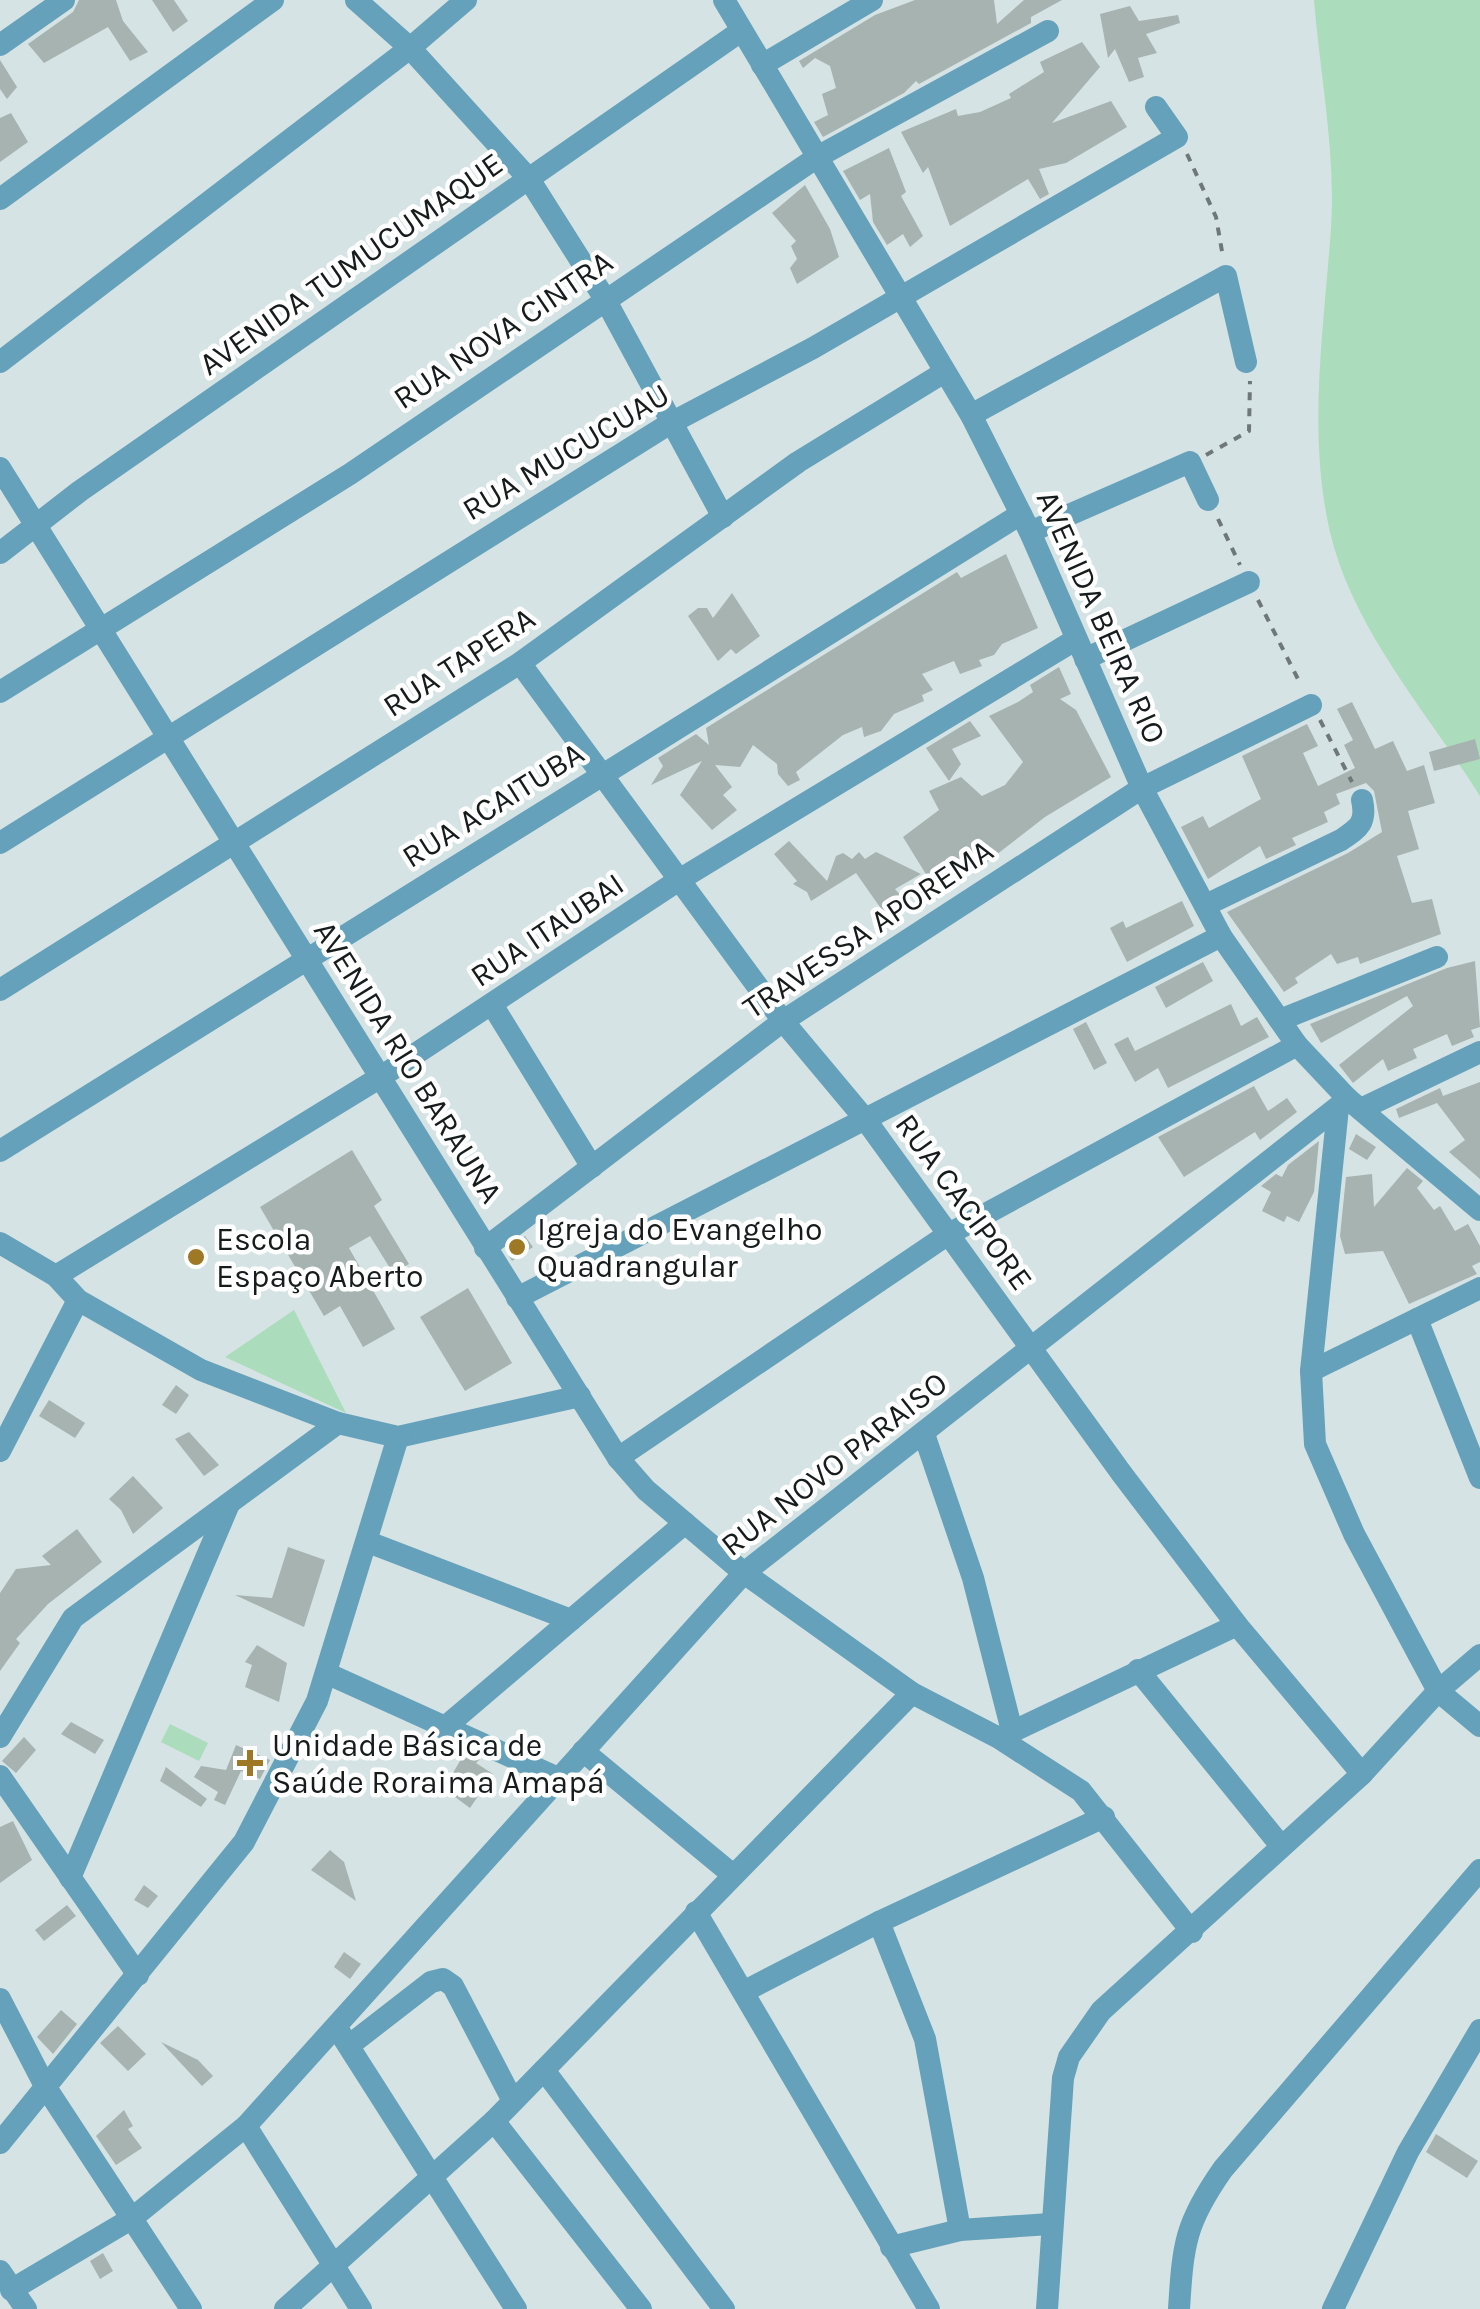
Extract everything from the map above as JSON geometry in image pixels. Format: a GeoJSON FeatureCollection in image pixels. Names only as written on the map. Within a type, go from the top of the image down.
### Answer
{"type":"FeatureCollection","features":[{"type":"Feature","properties":{"kind":"street"},"geometry":{"type":"LineString","coordinates":[[0,45],[64,0]]}},
{"type":"Feature","properties":{"kind":"street"},"geometry":{"type":"LineString","coordinates":[[0,199],[273,0]]}},
{"type":"Feature","properties":{"kind":"street"},"geometry":{"type":"LineString","coordinates":[[356,0],[410,48],[528,180],[605,299],[669,424],[723,517]]}},
{"type":"Feature","properties":{"kind":"street"},"geometry":{"type":"LineString","coordinates":[[0,362],[410,48],[466,0]]}},
{"type":"Feature","properties":{"kind":"street","name":"AVENIDA BEIRA RIO"},"geometry":{"type":"LineString","coordinates":[[724,0],[971,415],[1025,523],[1142,788],[1221,936],[1297,1045],[1349,1105],[1480,1210]]}},
{"type":"Feature","properties":{"kind":"street"},"geometry":{"type":"LineString","coordinates":[[762,65],[872,0]]}},
{"type":"Feature","properties":{"kind":"street","name":"AVENIDA TUMUCUMAQUE"},"geometry":{"type":"LineString","coordinates":[[0,553],[33,526],[741,31]]}},
{"type":"Feature","properties":{"kind":"street","name":"RUA NOVA CINTRA"},"geometry":{"type":"LineString","coordinates":[[0,692],[350,474],[818,156],[1048,31]]}},
{"type":"Feature","properties":{"kind":"street"},"geometry":{"type":"LineString","coordinates":[[1156,107],[1177,136]]}},
{"type":"Feature","properties":{"kind":"street","name":"RUA MUCUCUAU"},"geometry":{"type":"LineString","coordinates":[[0,843],[669,424],[1177,136]]}},
{"type":"Feature","properties":{"kind":"street"},"geometry":{"type":"LineString","coordinates":[[971,415],[1226,276],[1246,362]]}},
{"type":"Feature","properties":{"kind":"street","name":"RUA TAPERA"},"geometry":{"type":"LineString","coordinates":[[0,990],[520,663],[798,462],[944,373]]}},
{"type":"Feature","properties":{"kind":"street"},"geometry":{"type":"LineString","coordinates":[[1190,462],[1208,500]]}},
{"type":"Feature","properties":{"kind":"street","name":"RUA ACAITUBA"},"geometry":{"type":"LineString","coordinates":[[0,1150],[601,774],[1025,523],[1190,462]]}},
{"type":"Feature","properties":{"kind":"street","name":"AVENIDA RIO BARAUNA"},"geometry":{"type":"LineString","coordinates":[[0,468],[618,1458],[646,1490],[744,1573],[912,1693],[1005,1735],[1062,1777],[1104,1817],[1192,1932]]}},
{"type":"Feature","properties":{"kind":"street","name":"RUA ITAUBAI"},"geometry":{"type":"LineString","coordinates":[[56,1276],[493,1006],[679,880],[1080,650],[1249,582]]}},
{"type":"Feature","properties":{"kind":"street","name":"RUA CACIPORE"},"geometry":{"type":"LineString","coordinates":[[520,663],[783,1021],[864,1120],[1238,1625],[1362,1774]]}},
{"type":"Feature","properties":{"kind":"street","name":"TRAVESSA APOREMA"},"geometry":{"type":"LineString","coordinates":[[485,1248],[783,1021],[1142,788],[1312,705]]}},
{"type":"Feature","properties":{"kind":"street"},"geometry":{"type":"LineString","coordinates":[[1206,904],[1341,840],[1361,826],[1366,816],[1362,800]]}},
{"type":"Feature","properties":{"kind":"street"},"geometry":{"type":"LineString","coordinates":[[517,1298],[1221,936]]}},
{"type":"Feature","properties":{"kind":"street"},"geometry":{"type":"LineString","coordinates":[[1280,1020],[1437,958]]}},
{"type":"Feature","properties":{"kind":"street"},"geometry":{"type":"LineString","coordinates":[[493,1006],[592,1167]]}},
{"type":"Feature","properties":{"kind":"street"},"geometry":{"type":"LineString","coordinates":[[618,1458],[947,1235],[1073,1163],[1297,1045]]}},
{"type":"Feature","properties":{"kind":"street","name":"RUA NOVO PARAISO"},"geometry":{"type":"LineString","coordinates":[[12,2290],[131,2219],[246,2126],[343,2036],[558,1778],[744,1573],[1349,1105],[1480,1052]]}},
{"type":"Feature","properties":{"kind":"street"},"geometry":{"type":"LineString","coordinates":[[1349,1105],[1311,1372],[1315,1444],[1354,1534],[1438,1690],[1480,1726]]}},
{"type":"Feature","properties":{"kind":"street"},"geometry":{"type":"LineString","coordinates":[[0,1244],[56,1276],[78,1300],[201,1370],[338,1423],[398,1438],[580,1396]]}},
{"type":"Feature","properties":{"kind":"street"},"geometry":{"type":"LineString","coordinates":[[1311,1372],[1480,1288]]}},
{"type":"Feature","properties":{"kind":"street"},"geometry":{"type":"LineString","coordinates":[[0,1451],[78,1300]]}},
{"type":"Feature","properties":{"kind":"street"},"geometry":{"type":"LineString","coordinates":[[1416,1320],[1480,1478]]}},
{"type":"Feature","properties":{"kind":"street"},"geometry":{"type":"LineString","coordinates":[[0,1737],[74,1618],[338,1423]]}},
{"type":"Feature","properties":{"kind":"street"},"geometry":{"type":"LineString","coordinates":[[924,1434],[973,1578],[1005,1735],[1238,1625]]}},
{"type":"Feature","properties":{"kind":"street"},"geometry":{"type":"LineString","coordinates":[[0,2143],[244,1842],[284,1772],[326,1673],[398,1438]]}},
{"type":"Feature","properties":{"kind":"street"},"geometry":{"type":"LineString","coordinates":[[70,1878],[230,1503]]}},
{"type":"Feature","properties":{"kind":"street"},"geometry":{"type":"LineString","coordinates":[[444,1728],[685,1523]]}},
{"type":"Feature","properties":{"kind":"street"},"geometry":{"type":"LineString","coordinates":[[368,1542],[571,1620]]}},
{"type":"Feature","properties":{"kind":"street"},"geometry":{"type":"LineString","coordinates":[[1047,2309],[1063,2078],[1070,2057],[1100,2011],[1192,1932],[1362,1774],[1438,1690],[1480,1655]]}},
{"type":"Feature","properties":{"kind":"street"},"geometry":{"type":"LineString","coordinates":[[1138,1670],[1282,1846]]}},
{"type":"Feature","properties":{"kind":"street"},"geometry":{"type":"LineString","coordinates":[[326,1673],[558,1778]]}},
{"type":"Feature","properties":{"kind":"street"},"geometry":{"type":"LineString","coordinates":[[285,2309],[494,2121],[912,1693]]}},
{"type":"Feature","properties":{"kind":"street"},"geometry":{"type":"LineString","coordinates":[[583,1751],[733,1875]]}},
{"type":"Feature","properties":{"kind":"street"},"geometry":{"type":"LineString","coordinates":[[0,1776],[138,1975]]}},
{"type":"Feature","properties":{"kind":"street"},"geometry":{"type":"LineString","coordinates":[[745,1991],[879,1922],[1104,1817]]}},
{"type":"Feature","properties":{"kind":"street"},"geometry":{"type":"LineString","coordinates":[[1179,2309],[1183,2245],[1195,2208],[1480,1870]]}},
{"type":"Feature","properties":{"kind":"street"},"geometry":{"type":"LineString","coordinates":[[696,1912],[929,2309]]}},
{"type":"Feature","properties":{"kind":"street"},"geometry":{"type":"LineString","coordinates":[[879,1922],[925,2039],[960,2230]]}},
{"type":"Feature","properties":{"kind":"street"},"geometry":{"type":"LineString","coordinates":[[513,2101],[453,1986],[443,1980],[431,1982],[343,2036],[516,2309]]}},
{"type":"Feature","properties":{"kind":"street"},"geometry":{"type":"LineString","coordinates":[[0,1999],[45,2086],[191,2309]]}},
{"type":"Feature","properties":{"kind":"street"},"geometry":{"type":"LineString","coordinates":[[1333,2309],[1408,2152],[1480,2030]]}},
{"type":"Feature","properties":{"kind":"street"},"geometry":{"type":"LineString","coordinates":[[544,2070],[724,2309]]}},
{"type":"Feature","properties":{"kind":"street"},"geometry":{"type":"LineString","coordinates":[[494,2121],[641,2309]]}},
{"type":"Feature","properties":{"kind":"street"},"geometry":{"type":"LineString","coordinates":[[246,2126],[361,2309]]}},
{"type":"Feature","properties":{"kind":"street"},"geometry":{"type":"LineString","coordinates":[[891,2247],[960,2230],[1050,2224]]}},
{"type":"Feature","properties":{"kind":"path"},"geometry":{"type":"LineString","coordinates":[[1177,136],[1216,217],[1226,276]]}},
{"type":"Feature","properties":{"kind":"path"},"geometry":{"type":"LineString","coordinates":[[1190,462],[1250,431],[1253,400],[1246,362]]}},
{"type":"Feature","properties":{"kind":"path"},"geometry":{"type":"LineString","coordinates":[[1208,500],[1362,800]]}},
{"type":"Feature","properties":{"kind":"green space"},"geometry":{"type":"Polygon","coordinates":[[[1314,0],[1480,0],[1480,796],[1374,637],[1341,568],[1330,532],[1319,457],[1318,418],[1332,200],[1314,0]]]}},
{"type":"Feature","properties":{"kind":"green space"},"geometry":{"type":"Polygon","coordinates":[[[294,1310],[346,1413],[225,1357],[294,1310]]]}},
{"type":"Feature","properties":{"kind":"green space"},"geometry":{"type":"Polygon","coordinates":[[[170,1724],[208,1743],[199,1761],[161,1742],[170,1724]]]}},
{"type":"Feature","properties":{"kind":"building"},"geometry":{"type":"Polygon","coordinates":[[[79,0],[116,0],[123,21],[148,52],[130,61],[108,27],[44,63],[28,44],[73,12],[79,0]]]}},
{"type":"Feature","properties":{"kind":"building"},"geometry":{"type":"Polygon","coordinates":[[[152,0],[174,0],[188,21],[173,32],[152,0]]]}},
{"type":"Feature","properties":{"kind":"building"},"geometry":{"type":"Polygon","coordinates":[[[915,0],[994,0],[997,24],[1024,0],[1062,0],[1031,17],[1031,23],[919,84],[916,81],[904,93],[823,137],[814,122],[828,115],[822,94],[836,88],[830,66],[815,58],[803,68],[799,61],[875,15],[915,0]]]}},
{"type":"Feature","properties":{"kind":"building"},"geometry":{"type":"Polygon","coordinates":[[[1130,6],[1139,21],[1178,15],[1180,23],[1146,34],[1157,53],[1138,58],[1144,77],[1129,82],[1115,49],[1108,58],[1100,14],[1130,6]]]}},
{"type":"Feature","properties":{"kind":"building"},"geometry":{"type":"Polygon","coordinates":[[[1082,42],[1100,67],[1052,123],[1111,101],[1127,127],[1066,163],[1039,169],[1049,194],[1040,199],[1028,179],[950,226],[928,167],[923,173],[901,132],[956,109],[958,116],[980,112],[1011,98],[1009,94],[1044,72],[1040,62],[1082,42]]]}},
{"type":"Feature","properties":{"kind":"building"},"geometry":{"type":"Polygon","coordinates":[[[0,60],[17,87],[7,99],[0,89],[0,60]]]}},
{"type":"Feature","properties":{"kind":"building"},"geometry":{"type":"Polygon","coordinates":[[[11,113],[28,142],[0,162],[0,118],[11,113]]]}},
{"type":"Feature","properties":{"kind":"building"},"geometry":{"type":"Polygon","coordinates":[[[889,148],[906,192],[901,196],[923,236],[910,247],[903,234],[887,245],[873,222],[870,194],[860,200],[843,171],[889,148]]]}},
{"type":"Feature","properties":{"kind":"building"},"geometry":{"type":"Polygon","coordinates":[[[805,185],[830,229],[839,257],[797,284],[790,268],[797,259],[791,246],[796,241],[772,213],[805,185]]]}},
{"type":"Feature","properties":{"kind":"building"},"geometry":{"type":"Polygon","coordinates":[[[1006,554],[1038,628],[1002,644],[994,655],[979,660],[982,666],[960,674],[954,661],[922,674],[933,690],[922,695],[924,701],[894,714],[881,731],[864,737],[862,727],[843,735],[796,772],[800,780],[788,786],[778,774],[777,764],[753,745],[740,767],[715,765],[732,787],[723,795],[737,810],[712,830],[680,795],[702,761],[651,785],[663,766],[658,758],[696,734],[709,745],[706,728],[957,572],[961,578],[1006,554]]]}},
{"type":"Feature","properties":{"kind":"building"},"geometry":{"type":"Polygon","coordinates":[[[732,593],[760,636],[736,654],[731,649],[718,661],[688,616],[698,608],[707,608],[713,618],[732,593]]]}},
{"type":"Feature","properties":{"kind":"building"},"geometry":{"type":"Polygon","coordinates":[[[1059,667],[1071,694],[1060,699],[1076,710],[1111,777],[1045,817],[987,862],[932,884],[903,837],[939,810],[929,791],[961,777],[982,796],[1005,785],[1023,762],[989,716],[1033,692],[1030,685],[1059,667]]]}},
{"type":"Feature","properties":{"kind":"building"},"geometry":{"type":"Polygon","coordinates":[[[1352,702],[1375,749],[1393,741],[1407,771],[1424,765],[1435,803],[1408,811],[1419,849],[1397,856],[1412,903],[1432,899],[1441,934],[1360,964],[1358,957],[1337,964],[1331,954],[1295,978],[1298,983],[1284,992],[1227,912],[1348,853],[1382,832],[1374,791],[1366,783],[1336,794],[1340,804],[1324,812],[1328,822],[1292,838],[1296,845],[1266,859],[1260,846],[1208,879],[1181,827],[1203,816],[1209,828],[1261,799],[1242,756],[1307,724],[1318,746],[1303,753],[1318,786],[1355,768],[1344,745],[1353,740],[1337,709],[1352,702]]]}},
{"type":"Feature","properties":{"kind":"building"},"geometry":{"type":"Polygon","coordinates":[[[970,721],[981,736],[952,749],[961,764],[949,781],[926,748],[970,721]]]}},
{"type":"Feature","properties":{"kind":"building"},"geometry":{"type":"Polygon","coordinates":[[[1475,739],[1480,759],[1434,771],[1429,752],[1475,739]]]}},
{"type":"Feature","properties":{"kind":"building"},"geometry":{"type":"Polygon","coordinates":[[[789,841],[827,881],[836,856],[843,853],[852,859],[859,852],[865,859],[876,852],[921,874],[895,889],[912,908],[889,920],[856,873],[811,901],[807,892],[793,884],[797,881],[774,854],[789,841]]]}},
{"type":"Feature","properties":{"kind":"building"},"geometry":{"type":"Polygon","coordinates":[[[1182,901],[1194,926],[1127,962],[1110,928],[1123,921],[1126,928],[1182,901]]]}},
{"type":"Feature","properties":{"kind":"building"},"geometry":{"type":"Polygon","coordinates":[[[1475,961],[1480,1027],[1471,1030],[1474,1037],[1452,1046],[1447,1034],[1413,1049],[1417,1058],[1388,1071],[1383,1059],[1353,1083],[1339,1065],[1413,1006],[1407,996],[1321,1043],[1310,1024],[1447,968],[1475,961]]]}},
{"type":"Feature","properties":{"kind":"building"},"geometry":{"type":"Polygon","coordinates":[[[1203,962],[1213,981],[1166,1008],[1155,987],[1203,962]]]}},
{"type":"Feature","properties":{"kind":"building"},"geometry":{"type":"Polygon","coordinates":[[[1231,1004],[1241,1026],[1257,1017],[1269,1037],[1168,1088],[1158,1068],[1135,1082],[1114,1044],[1128,1037],[1135,1051],[1231,1004]]]}},
{"type":"Feature","properties":{"kind":"building"},"geometry":{"type":"Polygon","coordinates":[[[1086,1022],[1107,1063],[1094,1070],[1073,1029],[1086,1022]]]}},
{"type":"Feature","properties":{"kind":"building"},"geometry":{"type":"Polygon","coordinates":[[[1480,1082],[1480,1179],[1449,1152],[1465,1140],[1437,1103],[1399,1118],[1396,1109],[1440,1088],[1443,1096],[1480,1082]]]}},
{"type":"Feature","properties":{"kind":"building"},"geometry":{"type":"Polygon","coordinates":[[[1254,1086],[1268,1111],[1287,1098],[1297,1112],[1260,1140],[1255,1132],[1184,1177],[1158,1137],[1254,1086]]]}},
{"type":"Feature","properties":{"kind":"building"},"geometry":{"type":"Polygon","coordinates":[[[1356,1134],[1376,1147],[1367,1160],[1349,1149],[1356,1134]]]}},
{"type":"Feature","properties":{"kind":"building"},"geometry":{"type":"Polygon","coordinates":[[[1319,1141],[1314,1192],[1299,1222],[1287,1216],[1284,1222],[1262,1211],[1271,1192],[1261,1186],[1276,1174],[1282,1177],[1288,1165],[1319,1141]]]}},
{"type":"Feature","properties":{"kind":"building"},"geometry":{"type":"Polygon","coordinates":[[[352,1150],[382,1200],[374,1206],[409,1264],[393,1273],[370,1236],[349,1248],[395,1329],[363,1347],[340,1306],[324,1316],[260,1207],[352,1150]]]}},
{"type":"Feature","properties":{"kind":"building"},"geometry":{"type":"Polygon","coordinates":[[[1407,1168],[1423,1181],[1417,1188],[1434,1210],[1440,1206],[1455,1231],[1468,1224],[1480,1246],[1480,1262],[1472,1266],[1477,1274],[1409,1304],[1383,1251],[1345,1254],[1340,1236],[1346,1177],[1372,1174],[1374,1207],[1407,1168]]]}},
{"type":"Feature","properties":{"kind":"building","name":"Igreja do Evangelho Quadrangular"},"geometry":{"type":"Polygon","coordinates":[[[525,1236],[533,1247],[512,1261],[506,1251],[525,1236]]]}},
{"type":"Feature","properties":{"kind":"building"},"geometry":{"type":"Polygon","coordinates":[[[468,1288],[512,1363],[465,1391],[420,1317],[468,1288]]]}},
{"type":"Feature","properties":{"kind":"building"},"geometry":{"type":"Polygon","coordinates":[[[176,1385],[189,1395],[176,1414],[162,1405],[176,1385]]]}},
{"type":"Feature","properties":{"kind":"building"},"geometry":{"type":"Polygon","coordinates":[[[49,1400],[85,1423],[75,1438],[39,1416],[49,1400]]]}},
{"type":"Feature","properties":{"kind":"building"},"geometry":{"type":"Polygon","coordinates":[[[189,1432],[219,1465],[204,1476],[175,1439],[189,1432]]]}},
{"type":"Feature","properties":{"kind":"building"},"geometry":{"type":"Polygon","coordinates":[[[133,1476],[163,1508],[133,1534],[121,1510],[109,1499],[133,1476]]]}},
{"type":"Feature","properties":{"kind":"building"},"geometry":{"type":"Polygon","coordinates":[[[77,1529],[102,1562],[48,1604],[16,1639],[20,1643],[0,1671],[0,1593],[16,1569],[51,1565],[42,1556],[77,1529]]]}},
{"type":"Feature","properties":{"kind":"building"},"geometry":{"type":"Polygon","coordinates":[[[288,1547],[325,1560],[304,1627],[235,1595],[272,1598],[288,1547]]]}},
{"type":"Feature","properties":{"kind":"building"},"geometry":{"type":"Polygon","coordinates":[[[257,1645],[287,1663],[279,1702],[245,1687],[252,1665],[245,1662],[257,1645]]]}},
{"type":"Feature","properties":{"kind":"building"},"geometry":{"type":"Polygon","coordinates":[[[71,1722],[104,1740],[95,1754],[61,1734],[71,1722]]]}},
{"type":"Feature","properties":{"kind":"building"},"geometry":{"type":"Polygon","coordinates":[[[24,1737],[36,1750],[16,1773],[2,1761],[24,1737]]]}},
{"type":"Feature","properties":{"kind":"building"},"geometry":{"type":"Polygon","coordinates":[[[236,1745],[270,1760],[260,1779],[241,1771],[225,1805],[214,1800],[218,1792],[194,1777],[201,1766],[226,1770],[236,1745]]]}},
{"type":"Feature","properties":{"kind":"building"},"geometry":{"type":"Polygon","coordinates":[[[465,1752],[480,1759],[476,1763],[493,1774],[470,1808],[455,1797],[458,1793],[445,1787],[465,1752]]]}},
{"type":"Feature","properties":{"kind":"building"},"geometry":{"type":"Polygon","coordinates":[[[166,1767],[207,1799],[201,1807],[160,1781],[166,1767]]]}},
{"type":"Feature","properties":{"kind":"building"},"geometry":{"type":"Polygon","coordinates":[[[13,1821],[32,1860],[0,1883],[0,1827],[13,1821]]]}},
{"type":"Feature","properties":{"kind":"building"},"geometry":{"type":"Polygon","coordinates":[[[330,1850],[344,1862],[356,1901],[311,1870],[330,1850]]]}},
{"type":"Feature","properties":{"kind":"building"},"geometry":{"type":"Polygon","coordinates":[[[144,1885],[158,1896],[148,1908],[134,1900],[144,1885]]]}},
{"type":"Feature","properties":{"kind":"building"},"geometry":{"type":"Polygon","coordinates":[[[67,1905],[76,1916],[44,1941],[35,1930],[67,1905]]]}},
{"type":"Feature","properties":{"kind":"building"},"geometry":{"type":"Polygon","coordinates":[[[344,1952],[361,1964],[350,1979],[334,1967],[344,1952]]]}},
{"type":"Feature","properties":{"kind":"building"},"geometry":{"type":"Polygon","coordinates":[[[61,2010],[77,2024],[53,2054],[37,2037],[61,2010]]]}},
{"type":"Feature","properties":{"kind":"building"},"geometry":{"type":"Polygon","coordinates":[[[118,2026],[146,2054],[128,2071],[100,2043],[118,2026]]]}},
{"type":"Feature","properties":{"kind":"building"},"geometry":{"type":"Polygon","coordinates":[[[161,2042],[198,2060],[213,2076],[202,2086],[161,2042]]]}},
{"type":"Feature","properties":{"kind":"building"},"geometry":{"type":"Polygon","coordinates":[[[124,2110],[133,2126],[128,2129],[142,2148],[116,2165],[96,2136],[124,2110]]]}},
{"type":"Feature","properties":{"kind":"building"},"geometry":{"type":"Polygon","coordinates":[[[1436,2134],[1478,2161],[1467,2178],[1426,2152],[1436,2134]]]}},
{"type":"Feature","properties":{"kind":"building"},"geometry":{"type":"Polygon","coordinates":[[[103,2253],[113,2271],[100,2279],[90,2261],[103,2253]]]}},
{"type":"Feature","properties":{"kind":"place","name":"Igreja do Evangelho Quadrangular"},"geometry":{"type":"Point","coordinates":[517,1247]}},
{"type":"Feature","properties":{"kind":"place","name":"Escola Espaço Aberto"},"geometry":{"type":"Point","coordinates":[196,1257]}},
{"type":"Feature","properties":{"kind":"place","name":"Unidade Básica de Saúde Roraima Amapá"},"geometry":{"type":"Point","coordinates":[250,1763]}}]}
